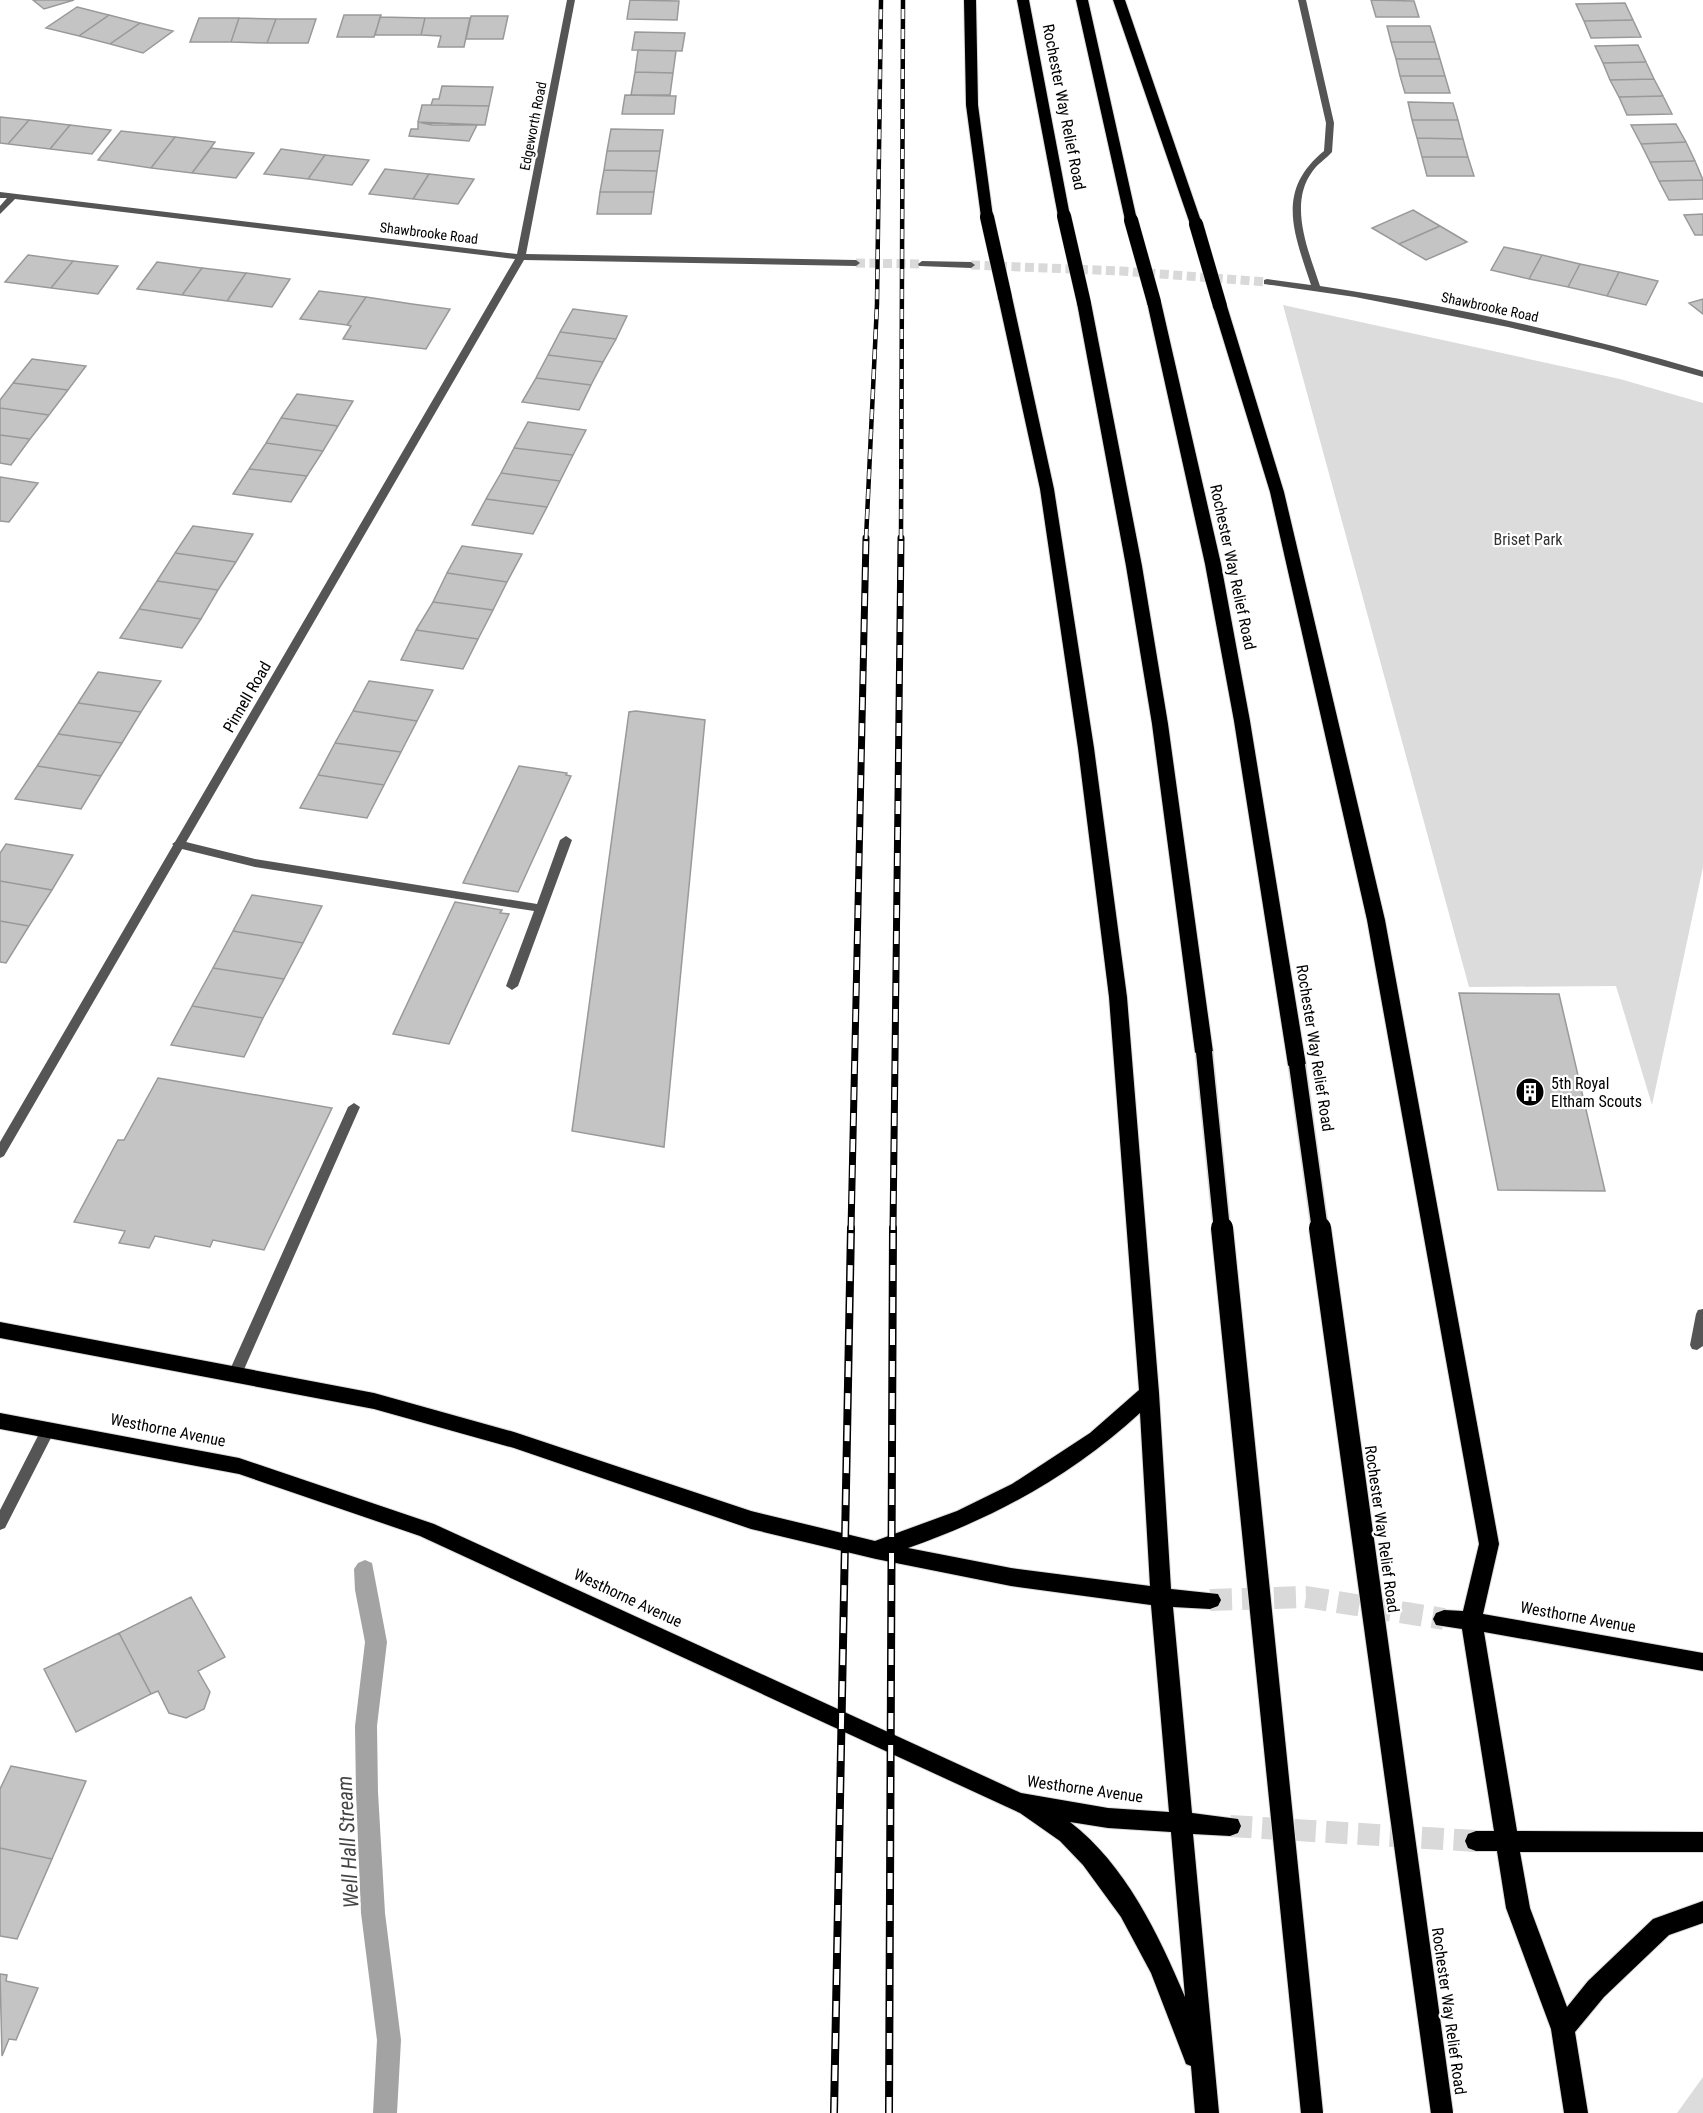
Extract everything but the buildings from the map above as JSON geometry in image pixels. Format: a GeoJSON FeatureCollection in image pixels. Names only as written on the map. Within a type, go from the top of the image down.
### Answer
{"type":"FeatureCollection","features":[{"type":"Feature","properties":{"kind":"highway"},"geometry":{"type":"LineString","coordinates":[[970,0],[972,105],[987,217],[1047,489],[1086,748],[1118,997],[1149,1393],[1161,1596],[1183,1824],[1191,1950],[1207,2101]]}},
{"type":"Feature","properties":{"kind":"highway","name":"Rochester Way Relief Road"},"geometry":{"type":"LineString","coordinates":[[1023,0],[1134,566],[1160,724],[1204,1052],[1312,2113]]}},
{"type":"Feature","properties":{"kind":"highway","name":"Rochester Way Relief Road"},"geometry":{"type":"LineString","coordinates":[[1082,0],[1131,220],[1154,302],[1213,564],[1242,721],[1297,1065],[1442,2113]]}},
{"type":"Feature","properties":{"kind":"highway"},"geometry":{"type":"LineString","coordinates":[[1119,0],[1196,224],[1277,492],[1376,920],[1489,1545],[1471,1621],[1506,1843],[1518,1908],[1563,2029],[1576,2113]]}},
{"type":"Feature","properties":{"kind":"highway"},"geometry":{"type":"LineString","coordinates":[[0,1330],[374,1401],[514,1440],[751,1520],[876,1550],[1011,1577],[1210,1600]]}},
{"type":"Feature","properties":{"kind":"highway"},"geometry":{"type":"LineString","coordinates":[[876,1550],[935,1530],[1009,1495],[1097,1439],[1149,1393]]}},
{"type":"Feature","properties":{"kind":"highway","name":"Westhorne Avenue"},"geometry":{"type":"LineString","coordinates":[[0,1421],[238,1466],[427,1530],[1019,1803],[1108,1818],[1230,1827]]}},
{"type":"Feature","properties":{"kind":"highway","name":"Westhorne Avenue"},"geometry":{"type":"LineString","coordinates":[[1444,1619],[1471,1621],[1703,1662]]}},
{"type":"Feature","properties":{"kind":"highway"},"geometry":{"type":"LineString","coordinates":[[1019,1803],[1066,1832],[1100,1870],[1131,1912],[1157,1956],[1181,2015],[1207,2101]]}},
{"type":"Feature","properties":{"kind":"highway"},"geometry":{"type":"LineString","coordinates":[[1476,1841],[1506,1843],[1703,1842]]}},
{"type":"Feature","properties":{"kind":"highway"},"geometry":{"type":"LineString","coordinates":[[1563,2029],[1596,1989],[1661,1927],[1703,1912]]}},
{"type":"Feature","properties":{"kind":"street","name":"Edgeworth Road"},"geometry":{"type":"LineString","coordinates":[[521,257],[571,0]]}},
{"type":"Feature","properties":{"kind":"street"},"geometry":{"type":"LineString","coordinates":[[1302,0],[1330,123],[1328,152],[1306,173],[1297,196],[1299,222],[1316,287]]}},
{"type":"Feature","properties":{"kind":"street","name":"Shawbrooke Road"},"geometry":{"type":"LineString","coordinates":[[0,195],[521,257],[856,263]]}},
{"type":"Feature","properties":{"kind":"street"},"geometry":{"type":"LineString","coordinates":[[0,211],[13,197]]}},
{"type":"Feature","properties":{"kind":"street","name":"Pinnell Road"},"geometry":{"type":"LineString","coordinates":[[0,1153],[521,257]]}},
{"type":"Feature","properties":{"kind":"street"},"geometry":{"type":"LineString","coordinates":[[922,264],[970,265]]}},
{"type":"Feature","properties":{"kind":"street","name":"Shawbrooke Road"},"geometry":{"type":"LineString","coordinates":[[1267,282],[1316,287],[1479,318],[1588,343],[1703,374]]}},
{"type":"Feature","properties":{"kind":"street"},"geometry":{"type":"LineString","coordinates":[[512,986],[566,840]]}},
{"type":"Feature","properties":{"kind":"street"},"geometry":{"type":"LineString","coordinates":[[178,844],[255,863],[539,908]]}},
{"type":"Feature","properties":{"kind":"street"},"geometry":{"type":"LineString","coordinates":[[235,1374],[354,1107]]}},
{"type":"Feature","properties":{"kind":"street"},"geometry":{"type":"LineString","coordinates":[[1697,1345],[1703,1314]]}},
{"type":"Feature","properties":{"kind":"street"},"geometry":{"type":"LineString","coordinates":[[0,1524],[48,1430]]}},
{"type":"Feature","properties":{"kind":"green space","name":"Briset Park"},"geometry":{"type":"Polygon","coordinates":[[[1283,305],[1620,379],[1703,403],[1703,867],[1652,1105],[1616,986],[1469,987],[1283,305]]]}},
{"type":"Feature","properties":{"kind":"green space"},"geometry":{"type":"Polygon","coordinates":[[[1703,2077],[1703,2113],[1677,2113],[1703,2077]]]}},
{"type":"Feature","properties":{"kind":"waterway","name":"Well Hall Stream"},"geometry":{"type":"LineString","coordinates":[[365,1569],[366,1590],[376,1642],[366,1726],[367,1792],[373,1913],[389,2040],[385,2113]]}},
{"type":"Feature","properties":{"kind":"tunnel"},"geometry":{"type":"LineString","coordinates":[[856,263],[922,264]]}},
{"type":"Feature","properties":{"kind":"tunnel"},"geometry":{"type":"LineString","coordinates":[[971,265],[1121,271],[1267,282]]}},
{"type":"Feature","properties":{"kind":"tunnel"},"geometry":{"type":"LineString","coordinates":[[1210,1600],[1306,1597],[1444,1619]]}},
{"type":"Feature","properties":{"kind":"tunnel"},"geometry":{"type":"LineString","coordinates":[[1230,1826],[1476,1841]]}},
{"type":"Feature","properties":{"kind":"railway"},"geometry":{"type":"LineString","coordinates":[[866,539],[877,304],[881,0]]}},
{"type":"Feature","properties":{"kind":"railway"},"geometry":{"type":"LineString","coordinates":[[901,539],[903,0]]}},
{"type":"Feature","properties":{"kind":"railway"},"geometry":{"type":"LineString","coordinates":[[851,1230],[866,538]]}},
{"type":"Feature","properties":{"kind":"railway"},"geometry":{"type":"LineString","coordinates":[[893,1230],[901,538]]}},
{"type":"Feature","properties":{"kind":"railway"},"geometry":{"type":"LineString","coordinates":[[834,2113],[851,1228]]}},
{"type":"Feature","properties":{"kind":"railway"},"geometry":{"type":"LineString","coordinates":[[889,2113],[893,1228]]}},
{"type":"Feature","properties":{"kind":"place","name":"5th Royal Eltham Scouts"},"geometry":{"type":"Point","coordinates":[1530,1092]}}]}
